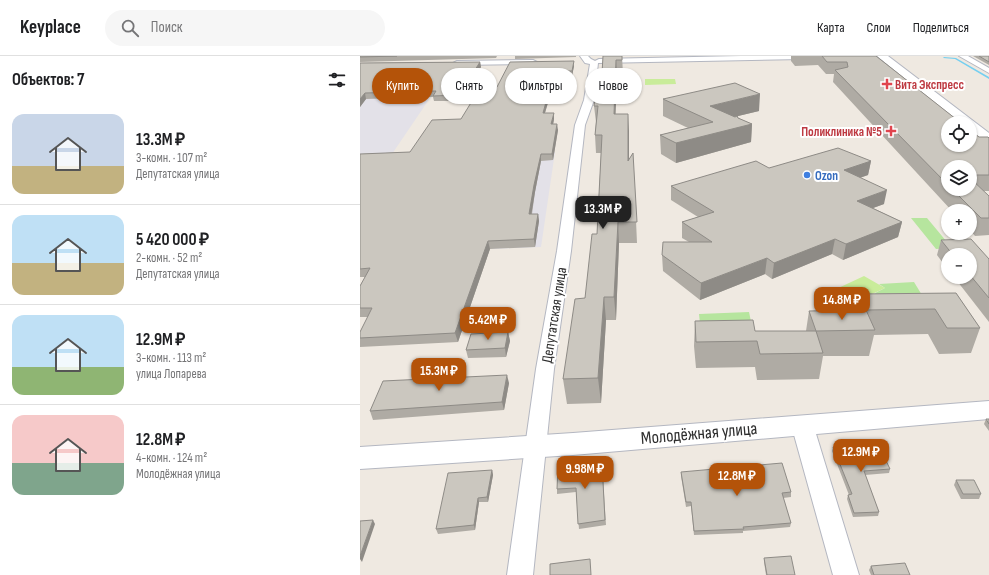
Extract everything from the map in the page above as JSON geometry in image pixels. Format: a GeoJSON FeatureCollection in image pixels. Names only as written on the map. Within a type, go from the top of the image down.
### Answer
{"type":"FeatureCollection","features":[{"type":"Feature","properties":{"kind":"street"},"geometry":{"type":"LineString","coordinates":[[583,59],[857,56]]}},
{"type":"Feature","properties":{"kind":"street"},"geometry":{"type":"LineString","coordinates":[[882,56],[959,116]]}},
{"type":"Feature","properties":{"kind":"street"},"geometry":{"type":"LineString","coordinates":[[964,56],[989,71]]}},
{"type":"Feature","properties":{"kind":"street","name":"Депутатская улица"},"geometry":{"type":"LineString","coordinates":[[520,575],[545,369],[564,251],[580,125],[589,100],[594,63],[583,59]]}},
{"type":"Feature","properties":{"kind":"street"},"geometry":{"type":"LineString","coordinates":[[448,63],[542,62]]}},
{"type":"Feature","properties":{"kind":"street"},"geometry":{"type":"LineString","coordinates":[[977,130],[989,139]]}},
{"type":"Feature","properties":{"kind":"street","name":"Молодёжная улица"},"geometry":{"type":"LineString","coordinates":[[360,458],[536,446],[989,410]]}},
{"type":"Feature","properties":{"kind":"street"},"geometry":{"type":"LineString","coordinates":[[802,424],[846,575]]}},
{"type":"Feature","properties":{"kind":"shaded area"},"geometry":{"type":"Polygon","coordinates":[[[451,67],[441,68],[441,82],[433,94],[433,68],[406,68],[451,67]]]}},
{"type":"Feature","properties":{"kind":"shaded area"},"geometry":{"type":"Polygon","coordinates":[[[360,69],[372,69],[372,104],[426,104],[390,157],[555,152],[541,247],[360,254],[360,69]]]}},
{"type":"Feature","properties":{"kind":"green space"},"geometry":{"type":"Polygon","coordinates":[[[645,79],[675,79],[676,84],[645,85],[645,79]]]}},
{"type":"Feature","properties":{"kind":"green space"},"geometry":{"type":"Polygon","coordinates":[[[911,218],[927,218],[941,235],[941,240],[945,240],[952,248],[936,249],[911,218]]]}},
{"type":"Feature","properties":{"kind":"green space"},"geometry":{"type":"Polygon","coordinates":[[[864,276],[885,288],[855,302],[834,290],[864,276]]]}},
{"type":"Feature","properties":{"kind":"green space"},"geometry":{"type":"Polygon","coordinates":[[[914,282],[928,305],[883,305],[875,293],[885,288],[879,284],[914,282]]]}},
{"type":"Feature","properties":{"kind":"green space"},"geometry":{"type":"Polygon","coordinates":[[[749,312],[753,331],[701,333],[699,314],[749,312]]]}},
{"type":"Feature","properties":{"kind":"building"},"geometry":{"type":"Polygon","coordinates":[[[360,56],[397,56],[360,57],[360,56]]]}},
{"type":"Feature","properties":{"kind":"building"},"geometry":{"type":"Polygon","coordinates":[[[603,56],[622,56],[622,60],[616,60],[616,68],[602,68],[603,56]]]}},
{"type":"Feature","properties":{"kind":"building"},"geometry":{"type":"Polygon","coordinates":[[[822,56],[876,56],[952,116],[941,116],[941,152],[977,152],[977,135],[989,138],[989,175],[977,175],[977,160],[941,160],[941,178],[835,70],[848,67],[847,62],[827,62],[822,56]]]}},
{"type":"Feature","properties":{"kind":"building"},"geometry":{"type":"Polygon","coordinates":[[[979,56],[989,56],[989,62],[979,56]]]}},
{"type":"Feature","properties":{"kind":"building"},"geometry":{"type":"Polygon","coordinates":[[[574,61],[573,68],[507,68],[510,62],[574,61]]]}},
{"type":"Feature","properties":{"kind":"building"},"geometry":{"type":"Polygon","coordinates":[[[480,62],[476,68],[441,68],[441,96],[433,96],[436,91],[433,91],[433,68],[372,68],[372,93],[365,93],[360,99],[360,63],[480,62]]]}},
{"type":"Feature","properties":{"kind":"building"},"geometry":{"type":"Polygon","coordinates":[[[505,72],[505,104],[545,104],[543,113],[554,113],[551,124],[557,124],[552,154],[541,154],[534,185],[529,214],[538,214],[534,239],[488,241],[455,333],[360,338],[360,332],[372,308],[360,308],[360,286],[370,268],[360,269],[360,154],[410,152],[432,120],[461,119],[470,104],[497,104],[497,87],[505,72]]]}},
{"type":"Feature","properties":{"kind":"building"},"geometry":{"type":"Polygon","coordinates":[[[735,83],[760,94],[710,106],[735,117],[737,116],[738,118],[752,124],[676,143],[660,135],[713,122],[663,99],[735,83]]]}},
{"type":"Feature","properties":{"kind":"building"},"geometry":{"type":"Polygon","coordinates":[[[594,104],[614,104],[614,114],[628,114],[628,161],[633,153],[637,222],[618,222],[614,297],[604,297],[598,378],[563,379],[575,299],[585,298],[592,234],[597,234],[602,135],[595,135],[598,106],[594,106],[594,104]]]}},
{"type":"Feature","properties":{"kind":"building"},"geometry":{"type":"Polygon","coordinates":[[[838,148],[871,161],[844,170],[887,190],[857,201],[902,222],[846,244],[835,239],[774,263],[767,258],[701,283],[662,255],[663,242],[712,242],[682,222],[714,212],[671,186],[756,161],[769,168],[838,148]]]}},
{"type":"Feature","properties":{"kind":"building"},"geometry":{"type":"Polygon","coordinates":[[[977,185],[989,196],[989,218],[981,218],[977,214],[977,204],[967,204],[959,196],[977,196],[977,185]]]}},
{"type":"Feature","properties":{"kind":"building"},"geometry":{"type":"Polygon","coordinates":[[[941,240],[972,240],[989,259],[989,298],[977,283],[977,248],[947,248],[941,240]]]}},
{"type":"Feature","properties":{"kind":"building"},"geometry":{"type":"Polygon","coordinates":[[[956,293],[980,328],[947,328],[935,309],[866,310],[858,294],[956,293]]]}},
{"type":"Feature","properties":{"kind":"building"},"geometry":{"type":"Polygon","coordinates":[[[866,310],[875,330],[816,331],[809,311],[866,310]]]}},
{"type":"Feature","properties":{"kind":"building"},"geometry":{"type":"Polygon","coordinates":[[[753,320],[755,331],[816,331],[823,353],[760,354],[757,341],[696,342],[695,321],[753,320]]]}},
{"type":"Feature","properties":{"kind":"building"},"geometry":{"type":"Polygon","coordinates":[[[508,332],[505,348],[466,350],[471,334],[508,332]]]}},
{"type":"Feature","properties":{"kind":"building"},"geometry":{"type":"Polygon","coordinates":[[[507,375],[502,402],[370,411],[383,381],[507,375]]]}},
{"type":"Feature","properties":{"kind":"building"},"geometry":{"type":"Polygon","coordinates":[[[878,444],[890,469],[864,471],[879,512],[854,513],[848,495],[852,494],[833,447],[878,444]]]}},
{"type":"Feature","properties":{"kind":"building"},"geometry":{"type":"Polygon","coordinates":[[[602,463],[605,520],[578,524],[576,488],[557,489],[558,466],[602,463]]]}},
{"type":"Feature","properties":{"kind":"building"},"geometry":{"type":"Polygon","coordinates":[[[782,463],[791,492],[782,493],[791,523],[743,527],[744,529],[694,531],[691,502],[686,502],[681,472],[782,463]]]}},
{"type":"Feature","properties":{"kind":"building"},"geometry":{"type":"Polygon","coordinates":[[[492,470],[487,497],[478,498],[474,525],[436,529],[448,473],[492,470]]]}},
{"type":"Feature","properties":{"kind":"building"},"geometry":{"type":"Polygon","coordinates":[[[956,480],[974,480],[981,494],[963,494],[956,480]]]}},
{"type":"Feature","properties":{"kind":"building"},"geometry":{"type":"Polygon","coordinates":[[[373,520],[360,556],[360,521],[373,520]]]}},
{"type":"Feature","properties":{"kind":"building"},"geometry":{"type":"Polygon","coordinates":[[[791,556],[795,575],[767,575],[764,558],[791,556]]]}},
{"type":"Feature","properties":{"kind":"building"},"geometry":{"type":"Polygon","coordinates":[[[590,559],[591,575],[550,575],[550,564],[590,559]]]}},
{"type":"Feature","properties":{"kind":"building"},"geometry":{"type":"Polygon","coordinates":[[[905,563],[910,575],[874,575],[871,566],[905,563]]]}},
{"type":"Feature","properties":{"kind":"waterway"},"geometry":{"type":"LineString","coordinates":[[944,58],[955,58],[989,78]]}},
{"type":"Feature","properties":{"kind":"place","name":"Вита Экспресс"},"geometry":{"type":"Point","coordinates":[887,84]}},
{"type":"Feature","properties":{"kind":"place","name":"Поликлиника №5"},"geometry":{"type":"Point","coordinates":[891,131]}},
{"type":"Feature","properties":{"kind":"place","name":"Ozon"},"geometry":{"type":"Point","coordinates":[807,175]}}]}
